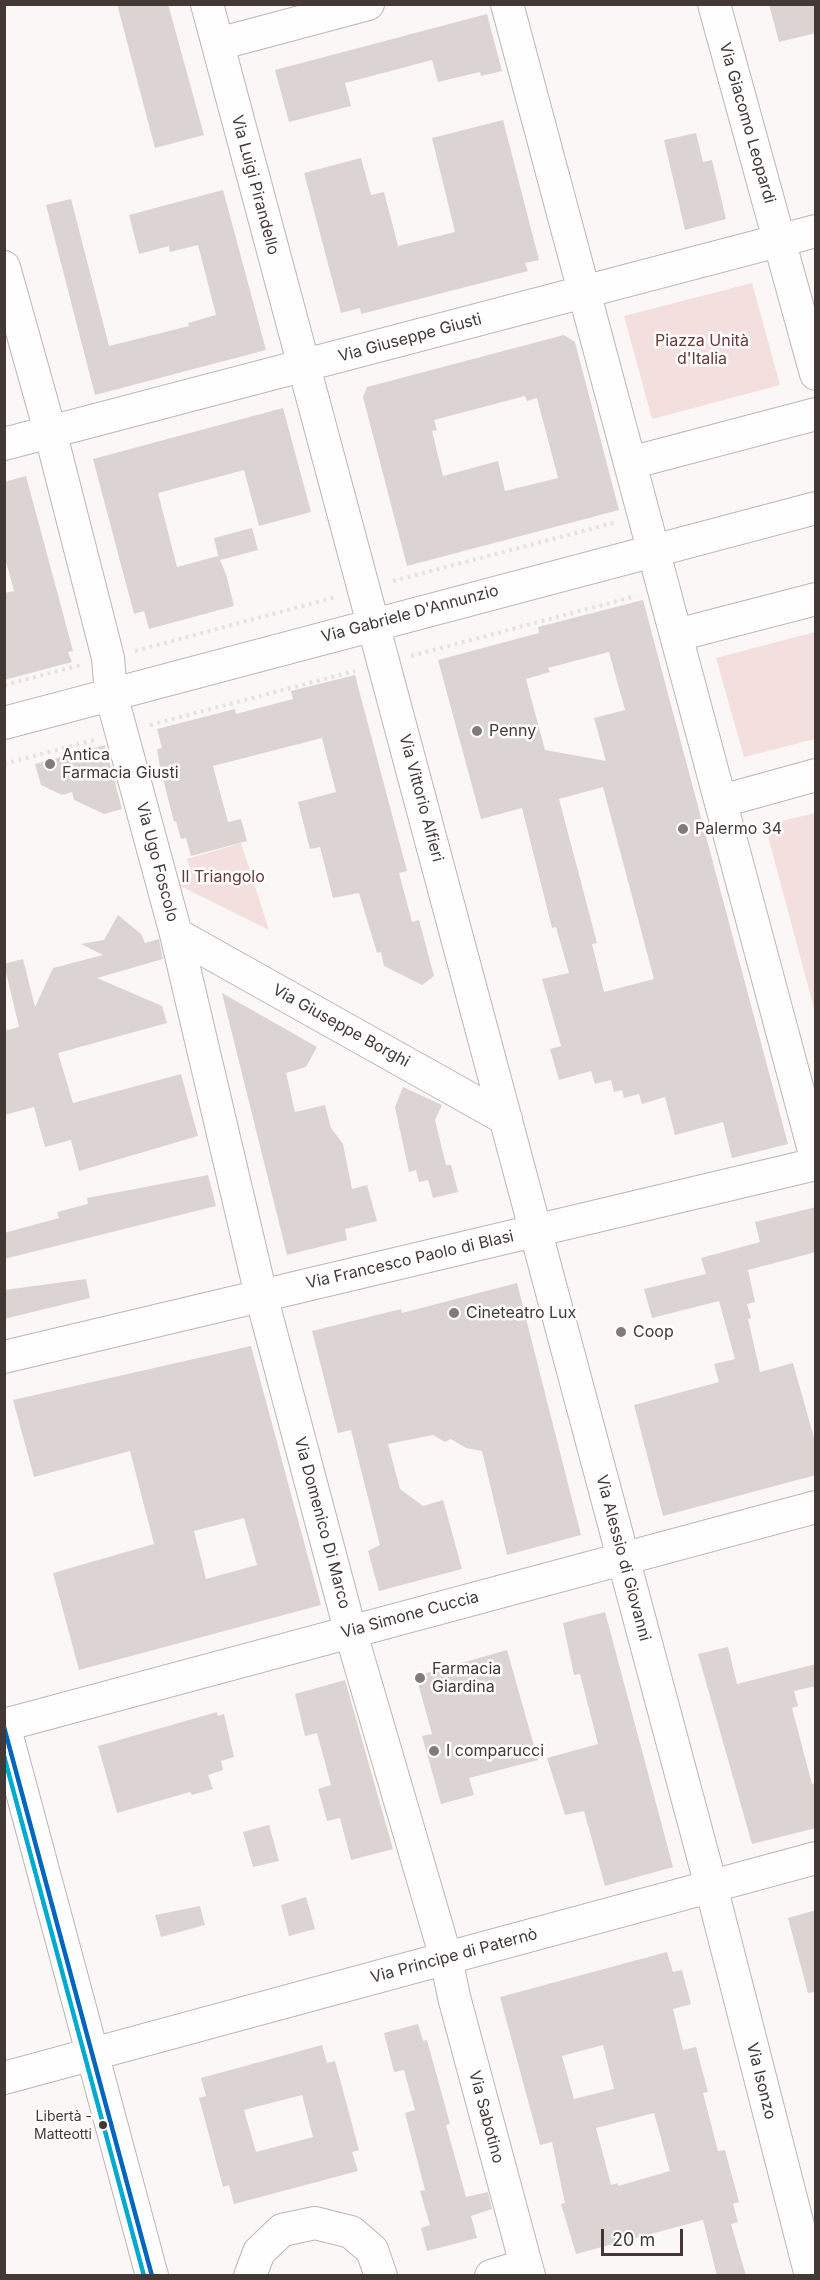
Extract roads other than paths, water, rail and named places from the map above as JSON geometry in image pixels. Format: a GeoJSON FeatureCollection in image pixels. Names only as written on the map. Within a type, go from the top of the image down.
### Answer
{"type":"FeatureCollection","features":[{"type":"Feature","properties":{"kind":"street","name":"Via Luigi Pirandello"},"geometry":{"type":"LineString","coordinates":[[207,4],[303,366]]}},
{"type":"Feature","properties":{"kind":"street"},"geometry":{"type":"LineString","coordinates":[[218,44],[368,4]]}},
{"type":"Feature","properties":{"kind":"street"},"geometry":{"type":"LineString","coordinates":[[507,4],[816,1158]]}},
{"type":"Feature","properties":{"kind":"street","name":"Via Giacomo Leopardi"},"geometry":{"type":"LineString","coordinates":[[714,4],[779,241]]}},
{"type":"Feature","properties":{"kind":"street","name":"Via Giuseppe Giusti"},"geometry":{"type":"LineString","coordinates":[[4,444],[816,231]]}},
{"type":"Feature","properties":{"kind":"street"},"geometry":{"type":"LineString","coordinates":[[779,241],[816,374]]}},
{"type":"Feature","properties":{"kind":"street","name":"Via Ugo Foscolo"},"geometry":{"type":"LineString","coordinates":[[4,267],[50,431],[108,658],[111,694],[176,934],[261,1295]]}},
{"type":"Feature","properties":{"kind":"street","name":"Via Vittorio Alfieri"},"geometry":{"type":"LineString","coordinates":[[303,366],[385,663],[536,1231]]}},
{"type":"Feature","properties":{"kind":"street"},"geometry":{"type":"LineString","coordinates":[[630,463],[816,414]]}},
{"type":"Feature","properties":{"kind":"street","name":"Via Gabriele D'Annunzio"},"geometry":{"type":"LineString","coordinates":[[4,723],[816,508]]}},
{"type":"Feature","properties":{"kind":"street"},"geometry":{"type":"LineString","coordinates":[[677,635],[816,599]]}},
{"type":"Feature","properties":{"kind":"street"},"geometry":{"type":"LineString","coordinates":[[722,801],[816,776]]}},
{"type":"Feature","properties":{"kind":"street","name":"Via Giuseppe Borghi"},"geometry":{"type":"LineString","coordinates":[[176,934],[506,1119]]}},
{"type":"Feature","properties":{"kind":"street","name":"Via Francesco Paolo di Blasi"},"geometry":{"type":"LineString","coordinates":[[4,1357],[816,1164]]}},
{"type":"Feature","properties":{"kind":"street","name":"Via Alessio di Giovanni"},"geometry":{"type":"LineString","coordinates":[[536,1231],[711,1886]]}},
{"type":"Feature","properties":{"kind":"street","name":"Via Domenico Di Marco"},"geometry":{"type":"LineString","coordinates":[[261,1295],[350,1630],[446,1958]]}},
{"type":"Feature","properties":{"kind":"street","name":"Via Simone Cuccia"},"geometry":{"type":"LineString","coordinates":[[4,1725],[350,1630],[816,1507]]}},
{"type":"Feature","properties":{"kind":"street"},"geometry":{"type":"LineString","coordinates":[[4,1725],[152,2276]]}},
{"type":"Feature","properties":{"kind":"street","name":"Via Principe di Paternò"},"geometry":{"type":"LineString","coordinates":[[4,2079],[816,1858]]}},
{"type":"Feature","properties":{"kind":"street","name":"Via Isonzo"},"geometry":{"type":"LineString","coordinates":[[711,1886],[811,2276]]}},
{"type":"Feature","properties":{"kind":"street","name":"Via Sabotino"},"geometry":{"type":"LineString","coordinates":[[446,1958],[454,1997],[527,2270]]}},
{"type":"Feature","properties":{"kind":"street"},"geometry":{"type":"LineString","coordinates":[[250,2276],[259,2252],[282,2230],[315,2223],[351,2232],[372,2250],[381,2276]]}},
{"type":"Feature","properties":{"kind":"street"},"geometry":{"type":"LineString","coordinates":[[491,2276],[527,2270]]}},
{"type":"Feature","properties":{"kind":"place","name":"Penny"},"geometry":{"type":"Point","coordinates":[477,731]}},
{"type":"Feature","properties":{"kind":"place","name":"Antica Farmacia Giusti"},"geometry":{"type":"Point","coordinates":[50,764]}},
{"type":"Feature","properties":{"kind":"place","name":"Palermo 34"},"geometry":{"type":"Point","coordinates":[683,829]}},
{"type":"Feature","properties":{"kind":"place","name":"Cineteatro Lux"},"geometry":{"type":"Point","coordinates":[454,1313]}},
{"type":"Feature","properties":{"kind":"place","name":"Coop"},"geometry":{"type":"Point","coordinates":[621,1332]}},
{"type":"Feature","properties":{"kind":"place","name":"Farmacia Giardina"},"geometry":{"type":"Point","coordinates":[420,1678]}},
{"type":"Feature","properties":{"kind":"place","name":"I comparucci"},"geometry":{"type":"Point","coordinates":[434,1751]}},
{"type":"Feature","properties":{"kind":"place","name":"Libertà - Matteotti"},"geometry":{"type":"Point","coordinates":[103,2125]}},
{"type":"Feature","properties":{"kind":"park label","name":"Piazza Unità d'Italia"},"geometry":{"type":"Point","coordinates":[702,350]}},
{"type":"Feature","properties":{"kind":"park label","name":"Il Triangolo"},"geometry":{"type":"Point","coordinates":[223,877]}}]}
